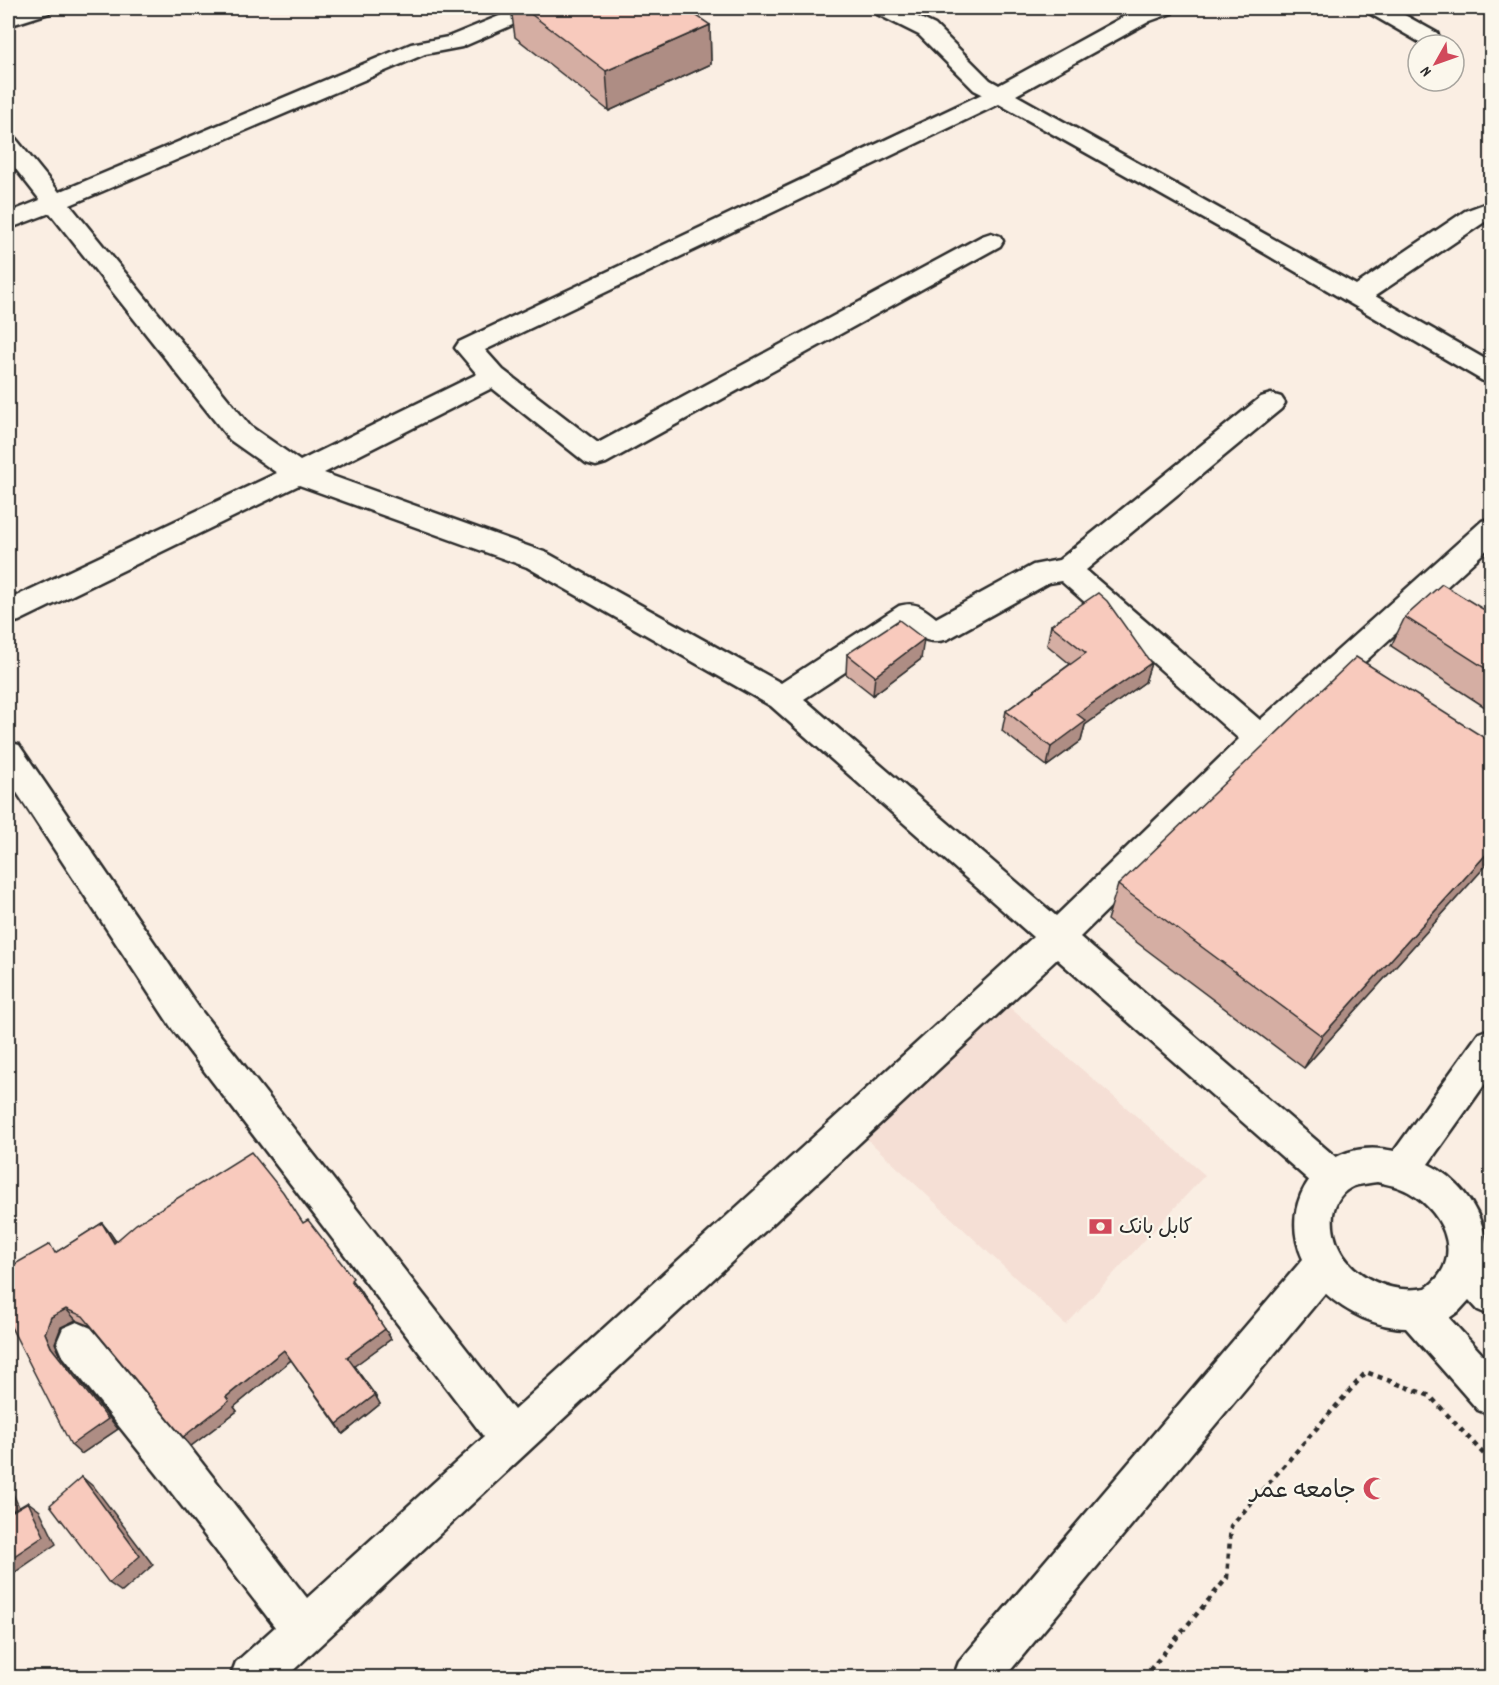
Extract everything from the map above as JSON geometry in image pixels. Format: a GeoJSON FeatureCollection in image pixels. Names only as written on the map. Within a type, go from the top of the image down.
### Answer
{"type":"FeatureCollection","features":[{"type":"Feature","properties":{"kind":"street"},"geometry":{"type":"LineString","coordinates":[[8,20],[41,8]]}},
{"type":"Feature","properties":{"kind":"street"},"geometry":{"type":"LineString","coordinates":[[8,222],[419,49],[454,42],[519,14],[544,8]]}},
{"type":"Feature","properties":{"kind":"street"},"geometry":{"type":"LineString","coordinates":[[883,8],[927,30],[982,85],[1491,375]]}},
{"type":"Feature","properties":{"kind":"street"},"geometry":{"type":"LineString","coordinates":[[991,241],[596,456],[494,376],[468,348],[999,95],[1142,16],[1164,8]]}},
{"type":"Feature","properties":{"kind":"street"},"geometry":{"type":"LineString","coordinates":[[1377,8],[1420,33]]}},
{"type":"Feature","properties":{"kind":"street"},"geometry":{"type":"LineString","coordinates":[[8,144],[240,433],[298,474],[537,560],[782,698],[1333,1178]]}},
{"type":"Feature","properties":{"kind":"street"},"geometry":{"type":"LineString","coordinates":[[1356,297],[1474,216],[1491,208]]}},
{"type":"Feature","properties":{"kind":"street"},"geometry":{"type":"LineString","coordinates":[[8,612],[298,474],[494,376]]}},
{"type":"Feature","properties":{"kind":"street"},"geometry":{"type":"LineString","coordinates":[[782,698],[910,614],[930,630],[937,631],[1043,573],[1067,570],[1271,403]]}},
{"type":"Feature","properties":{"kind":"street"},"geometry":{"type":"LineString","coordinates":[[252,1677],[1057,938],[1260,739],[1491,528]]}},
{"type":"Feature","properties":{"kind":"street"},"geometry":{"type":"LineString","coordinates":[[1067,570],[1260,739]]}},
{"type":"Feature","properties":{"kind":"street"},"geometry":{"type":"LineString","coordinates":[[9,760],[86,866],[186,1019],[511,1439]]}},
{"type":"Feature","properties":{"kind":"street"},"geometry":{"type":"LineString","coordinates":[[1402,1170],[1491,1044]]}},
{"type":"Feature","properties":{"kind":"street"},"geometry":{"type":"LineString","coordinates":[[1377,1165],[1402,1170],[1426,1182],[1446,1199],[1461,1221],[1468,1245],[1467,1269],[1457,1288],[1439,1303],[1416,1310],[1391,1309],[1365,1300],[1342,1284],[1324,1263],[1314,1239],[1313,1215],[1319,1194],[1333,1178],[1353,1168],[1377,1165]]}},
{"type":"Feature","properties":{"kind":"street"},"geometry":{"type":"LineString","coordinates":[[975,1677],[1324,1263]]}},
{"type":"Feature","properties":{"kind":"street"},"geometry":{"type":"LineString","coordinates":[[1467,1269],[1491,1297]]}},
{"type":"Feature","properties":{"kind":"street"},"geometry":{"type":"LineString","coordinates":[[1416,1310],[1491,1396]]}},
{"type":"Feature","properties":{"kind":"street"},"geometry":{"type":"LineString","coordinates":[[77,1342],[173,1460],[304,1630]]}},
{"type":"Feature","properties":{"kind":"path"},"geometry":{"type":"LineString","coordinates":[[1143,1677],[1227,1578],[1231,1526],[1366,1372],[1430,1396],[1491,1462]]}},
{"type":"Feature","properties":{"kind":"shaded area","name":"کابل بانک"},"geometry":{"type":"Polygon","coordinates":[[[995,995],[1205,1175],[1066,1325],[853,1126],[995,995]]]}},
{"type":"Feature","properties":{"kind":"building"},"geometry":{"type":"Polygon","coordinates":[[[523,8],[685,8],[710,25],[606,71],[523,8]]]}},
{"type":"Feature","properties":{"kind":"building"},"geometry":{"type":"Polygon","coordinates":[[[1442,584],[1491,614],[1491,672],[1405,617],[1442,584]]]}},
{"type":"Feature","properties":{"kind":"building"},"geometry":{"type":"Polygon","coordinates":[[[1098,593],[1107,601],[1151,663],[1077,714],[1086,721],[1051,747],[1006,711],[1086,653],[1051,625],[1098,593]]]}},
{"type":"Feature","properties":{"kind":"building"},"geometry":{"type":"Polygon","coordinates":[[[899,620],[924,639],[875,676],[847,654],[899,620]]]}},
{"type":"Feature","properties":{"kind":"building"},"geometry":{"type":"Polygon","coordinates":[[[1356,657],[1491,742],[1491,849],[1322,1036],[1118,885],[1356,657]]]}},
{"type":"Feature","properties":{"kind":"building"},"geometry":{"type":"Polygon","coordinates":[[[251,1152],[283,1192],[303,1223],[308,1220],[353,1278],[351,1280],[385,1329],[347,1357],[375,1395],[337,1424],[284,1350],[226,1397],[229,1401],[183,1437],[83,1316],[66,1309],[51,1317],[45,1333],[51,1347],[108,1419],[71,1445],[8,1321],[8,1268],[50,1244],[55,1253],[102,1223],[114,1243],[136,1224],[251,1152]]]}},
{"type":"Feature","properties":{"kind":"building"},"geometry":{"type":"Polygon","coordinates":[[[82,1477],[140,1556],[109,1583],[50,1505],[82,1477]]]}},
{"type":"Feature","properties":{"kind":"building"},"geometry":{"type":"Polygon","coordinates":[[[8,1500],[13,1511],[28,1502],[44,1536],[8,1560],[8,1500]]]}},
{"type":"Feature","properties":{"kind":"place","name":"کابل بانک"},"geometry":{"type":"Point","coordinates":[1101,1226]}},
{"type":"Feature","properties":{"kind":"place","name":"جامعه عمر"},"geometry":{"type":"Point","coordinates":[1374,1489]}}]}
